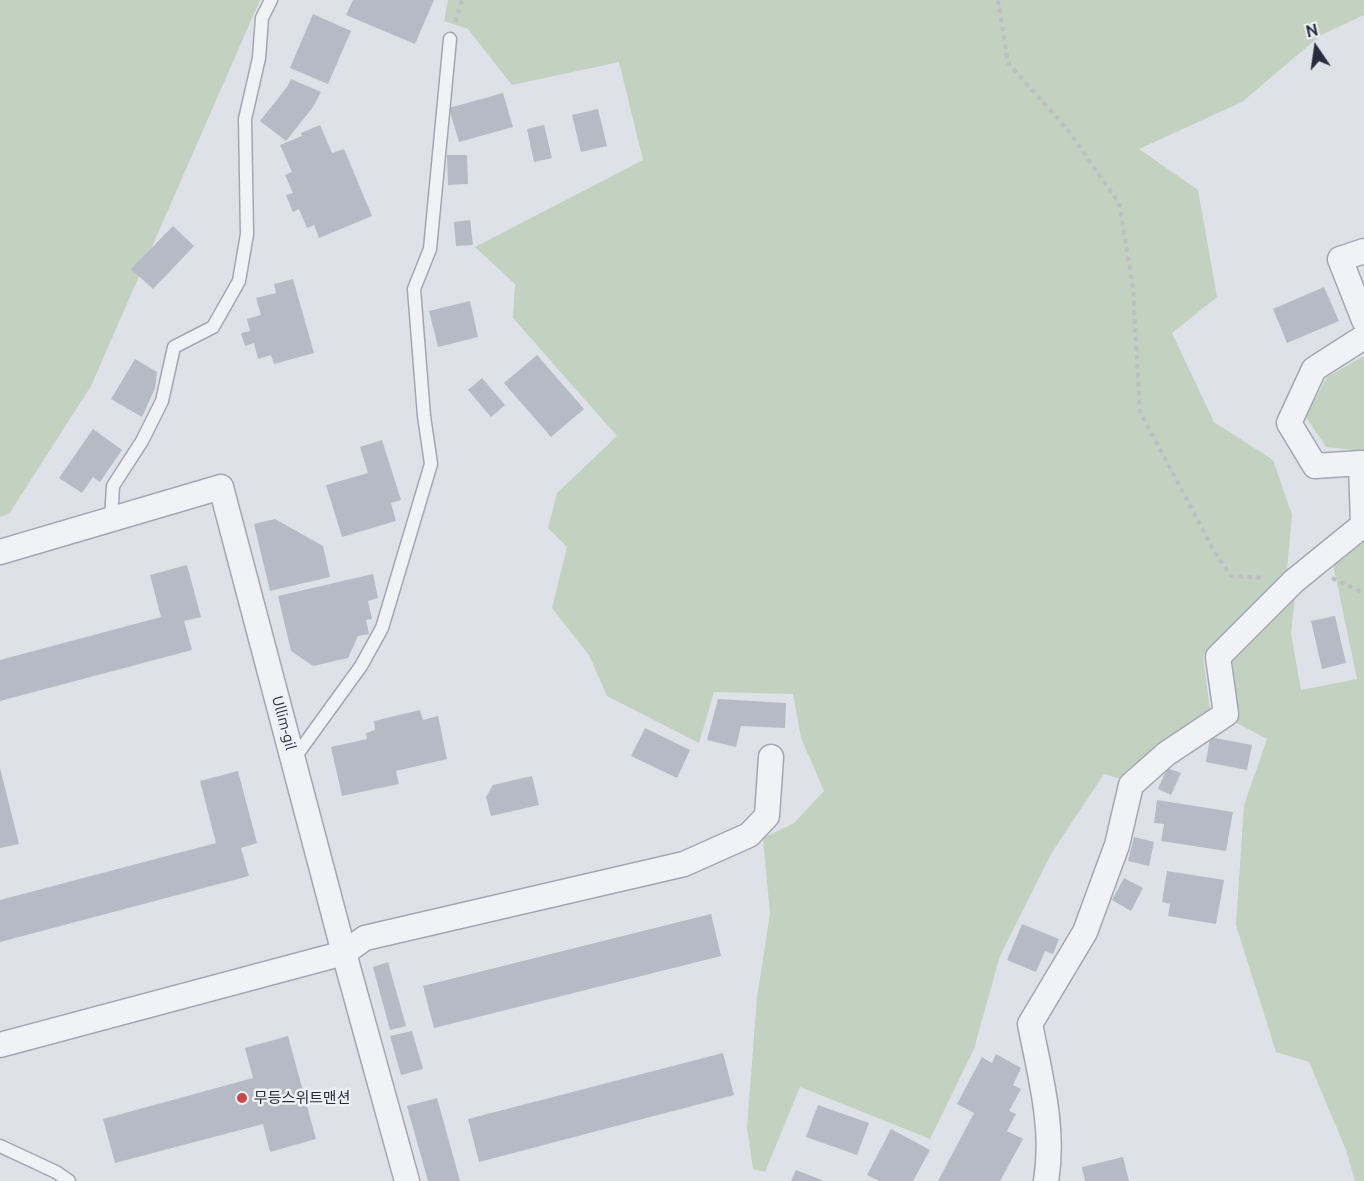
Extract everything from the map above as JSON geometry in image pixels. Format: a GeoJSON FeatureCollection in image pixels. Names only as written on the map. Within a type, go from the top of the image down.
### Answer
{"type":"FeatureCollection","features":[{"type":"Feature","properties":{"kind":"street"},"geometry":{"type":"LineString","coordinates":[[1364,251],[1340,259],[1364,320]]}},
{"type":"Feature","properties":{"kind":"street"},"geometry":{"type":"LineString","coordinates":[[1046,1181],[1050,1160],[1046,1109],[1030,1024],[1044,997],[1085,932],[1117,845],[1131,784],[1166,754],[1226,714],[1218,657],[1294,581],[1363,525],[1361,463],[1315,466],[1289,423],[1314,369],[1364,337]]}},
{"type":"Feature","properties":{"kind":"street","name":"Ullim-gil"},"geometry":{"type":"LineString","coordinates":[[0,552],[220,486],[407,1181]]}},
{"type":"Feature","properties":{"kind":"street"},"geometry":{"type":"LineString","coordinates":[[0,1045],[344,953],[365,938],[684,864],[749,835],[767,816],[771,757]]}},
{"type":"Feature","properties":{"kind":"lane"},"geometry":{"type":"LineString","coordinates":[[111,519],[113,486],[142,441],[162,401],[174,348],[213,327],[239,281],[246,234],[245,119],[259,58],[262,18],[271,0]]}},
{"type":"Feature","properties":{"kind":"lane"},"geometry":{"type":"LineString","coordinates":[[293,760],[361,666],[382,628],[431,464],[424,416],[414,289],[430,249],[450,39]]}},
{"type":"Feature","properties":{"kind":"lane"},"geometry":{"type":"LineString","coordinates":[[0,1146],[56,1172],[69,1181]]}},
{"type":"Feature","properties":{"kind":"path"},"geometry":{"type":"LineString","coordinates":[[998,0],[1008,63],[1067,129],[1119,203],[1133,288],[1140,412],[1217,556],[1232,576],[1254,579],[1275,576]]}},
{"type":"Feature","properties":{"kind":"path"},"geometry":{"type":"LineString","coordinates":[[1326,576],[1364,593]]}},
{"type":"Feature","properties":{"kind":"green space"},"geometry":{"type":"Polygon","coordinates":[[[0,0],[260,0],[91,386],[9,514],[0,517],[0,0]]]}},
{"type":"Feature","properties":{"kind":"green space"},"geometry":{"type":"Polygon","coordinates":[[[448,0],[1364,0],[1364,15],[1321,35],[1242,102],[1139,149],[1198,190],[1217,297],[1172,333],[1214,422],[1273,460],[1292,515],[1287,569],[1203,656],[1210,710],[1158,746],[1124,780],[1104,774],[1051,854],[1000,956],[974,1049],[930,1139],[800,1087],[765,1172],[753,1169],[747,1128],[757,997],[770,914],[763,838],[794,823],[824,791],[801,738],[793,694],[714,692],[699,743],[607,696],[589,655],[552,608],[567,547],[548,528],[557,493],[617,436],[513,318],[515,284],[475,247],[643,160],[619,62],[512,85],[468,29],[444,21],[448,0]]]}},
{"type":"Feature","properties":{"kind":"green space"},"geometry":{"type":"Polygon","coordinates":[[[1364,356],[1364,451],[1326,447],[1306,417],[1327,377],[1364,356]]]}},
{"type":"Feature","properties":{"kind":"green space"},"geometry":{"type":"Polygon","coordinates":[[[1364,538],[1364,1181],[1355,1181],[1346,1150],[1309,1062],[1276,1052],[1236,925],[1244,805],[1267,739],[1235,722],[1227,662],[1295,596],[1291,634],[1301,690],[1357,679],[1333,564],[1364,538]]]}},
{"type":"Feature","properties":{"kind":"building"},"geometry":{"type":"Polygon","coordinates":[[[353,0],[434,0],[415,44],[346,15],[353,0]]]}},
{"type":"Feature","properties":{"kind":"building"},"geometry":{"type":"Polygon","coordinates":[[[313,14],[351,31],[328,84],[290,68],[313,14]]]}},
{"type":"Feature","properties":{"kind":"building"},"geometry":{"type":"Polygon","coordinates":[[[291,79],[321,92],[313,107],[286,141],[260,121],[291,79]]]}},
{"type":"Feature","properties":{"kind":"building"},"geometry":{"type":"Polygon","coordinates":[[[503,93],[513,127],[459,142],[449,108],[503,93]]]}},
{"type":"Feature","properties":{"kind":"building"},"geometry":{"type":"Polygon","coordinates":[[[598,109],[607,146],[581,152],[572,115],[598,109]]]}},
{"type":"Feature","properties":{"kind":"building"},"geometry":{"type":"Polygon","coordinates":[[[320,125],[332,153],[344,149],[372,216],[319,238],[314,225],[307,228],[299,209],[293,212],[286,195],[293,193],[285,175],[292,172],[280,145],[320,125]]]}},
{"type":"Feature","properties":{"kind":"building"},"geometry":{"type":"Polygon","coordinates":[[[544,125],[552,158],[534,162],[527,129],[544,125]]]}},
{"type":"Feature","properties":{"kind":"building"},"geometry":{"type":"Polygon","coordinates":[[[447,155],[467,155],[468,184],[448,185],[447,155]]]}},
{"type":"Feature","properties":{"kind":"building"},"geometry":{"type":"Polygon","coordinates":[[[470,220],[473,245],[456,246],[454,222],[470,220]]]}},
{"type":"Feature","properties":{"kind":"building"},"geometry":{"type":"Polygon","coordinates":[[[173,226],[194,246],[153,289],[131,269],[173,226]]]}},
{"type":"Feature","properties":{"kind":"building"},"geometry":{"type":"Polygon","coordinates":[[[293,279],[314,353],[274,364],[271,355],[258,359],[254,343],[245,346],[241,333],[250,331],[247,319],[261,315],[256,298],[276,293],[274,284],[293,279]]]}},
{"type":"Feature","properties":{"kind":"building"},"geometry":{"type":"Polygon","coordinates":[[[1324,287],[1339,321],[1287,343],[1273,309],[1324,287]]]}},
{"type":"Feature","properties":{"kind":"building"},"geometry":{"type":"Polygon","coordinates":[[[470,301],[478,337],[438,347],[429,311],[470,301]]]}},
{"type":"Feature","properties":{"kind":"building"},"geometry":{"type":"Polygon","coordinates":[[[537,355],[584,409],[551,437],[504,383],[537,355]]]}},
{"type":"Feature","properties":{"kind":"building"},"geometry":{"type":"Polygon","coordinates":[[[135,359],[157,372],[155,388],[142,417],[111,399],[135,359]]]}},
{"type":"Feature","properties":{"kind":"building"},"geometry":{"type":"Polygon","coordinates":[[[482,378],[505,405],[491,417],[468,390],[482,378]]]}},
{"type":"Feature","properties":{"kind":"building"},"geometry":{"type":"Polygon","coordinates":[[[93,429],[122,450],[100,482],[93,477],[82,493],[59,478],[93,429]]]}},
{"type":"Feature","properties":{"kind":"building"},"geometry":{"type":"Polygon","coordinates":[[[382,440],[401,500],[391,503],[396,521],[342,537],[326,485],[368,473],[360,447],[382,440]]]}},
{"type":"Feature","properties":{"kind":"building"},"geometry":{"type":"Polygon","coordinates":[[[275,519],[323,546],[330,577],[270,591],[254,524],[275,519]]]}},
{"type":"Feature","properties":{"kind":"building"},"geometry":{"type":"Polygon","coordinates":[[[187,565],[201,617],[184,621],[192,650],[0,701],[0,660],[161,617],[150,575],[187,565]]]}},
{"type":"Feature","properties":{"kind":"building"},"geometry":{"type":"Polygon","coordinates":[[[373,574],[378,598],[368,601],[372,619],[366,620],[369,634],[358,636],[348,658],[313,666],[291,651],[278,596],[373,574]]]}},
{"type":"Feature","properties":{"kind":"building"},"geometry":{"type":"Polygon","coordinates":[[[1335,616],[1346,663],[1322,669],[1311,621],[1335,616]]]}},
{"type":"Feature","properties":{"kind":"building"},"geometry":{"type":"Polygon","coordinates":[[[718,699],[786,703],[785,728],[741,726],[736,747],[707,740],[718,699]]]}},
{"type":"Feature","properties":{"kind":"building"},"geometry":{"type":"Polygon","coordinates":[[[420,710],[423,720],[438,716],[447,759],[396,771],[399,784],[342,796],[331,747],[367,739],[366,733],[375,730],[374,721],[420,710]]]}},
{"type":"Feature","properties":{"kind":"building"},"geometry":{"type":"Polygon","coordinates":[[[645,728],[690,750],[677,778],[631,756],[645,728]]]}},
{"type":"Feature","properties":{"kind":"building"},"geometry":{"type":"Polygon","coordinates":[[[1210,737],[1252,745],[1247,770],[1206,762],[1210,737]]]}},
{"type":"Feature","properties":{"kind":"building"},"geometry":{"type":"Polygon","coordinates":[[[0,768],[19,844],[0,848],[0,768]]]}},
{"type":"Feature","properties":{"kind":"building"},"geometry":{"type":"Polygon","coordinates":[[[1167,768],[1181,773],[1171,795],[1158,789],[1167,768]]]}},
{"type":"Feature","properties":{"kind":"building"},"geometry":{"type":"Polygon","coordinates":[[[238,771],[257,843],[241,848],[249,876],[0,942],[0,900],[216,843],[200,781],[238,771]]]}},
{"type":"Feature","properties":{"kind":"building"},"geometry":{"type":"Polygon","coordinates":[[[532,776],[539,805],[491,816],[486,797],[493,785],[532,776]]]}},
{"type":"Feature","properties":{"kind":"building"},"geometry":{"type":"Polygon","coordinates":[[[1157,800],[1233,812],[1226,851],[1161,841],[1164,824],[1154,823],[1157,800]]]}},
{"type":"Feature","properties":{"kind":"building"},"geometry":{"type":"Polygon","coordinates":[[[1134,837],[1154,842],[1149,866],[1128,861],[1134,837]]]}},
{"type":"Feature","properties":{"kind":"building"},"geometry":{"type":"Polygon","coordinates":[[[1167,871],[1224,880],[1216,924],[1168,916],[1170,904],[1162,902],[1167,871]]]}},
{"type":"Feature","properties":{"kind":"building"},"geometry":{"type":"Polygon","coordinates":[[[1124,878],[1143,888],[1131,911],[1112,900],[1124,878]]]}},
{"type":"Feature","properties":{"kind":"building"},"geometry":{"type":"Polygon","coordinates":[[[711,914],[721,956],[434,1028],[423,986],[711,914]]]}},
{"type":"Feature","properties":{"kind":"building"},"geometry":{"type":"Polygon","coordinates":[[[1022,924],[1059,939],[1053,954],[1045,951],[1036,972],[1007,960],[1022,924]]]}},
{"type":"Feature","properties":{"kind":"building"},"geometry":{"type":"Polygon","coordinates":[[[388,962],[406,1026],[390,1030],[373,967],[388,962]]]}},
{"type":"Feature","properties":{"kind":"building"},"geometry":{"type":"Polygon","coordinates":[[[412,1031],[423,1069],[401,1075],[390,1036],[412,1031]]]}},
{"type":"Feature","properties":{"kind":"building","name":"무등스위트맨션"},"geometry":{"type":"Polygon","coordinates":[[[288,1036],[316,1139],[270,1152],[263,1124],[115,1163],[103,1119],[253,1078],[245,1048],[288,1036]]]}},
{"type":"Feature","properties":{"kind":"building"},"geometry":{"type":"Polygon","coordinates":[[[723,1053],[734,1095],[479,1162],[468,1119],[723,1053]]]}},
{"type":"Feature","properties":{"kind":"building"},"geometry":{"type":"Polygon","coordinates":[[[996,1054],[1021,1068],[1013,1085],[1021,1089],[1009,1111],[1016,1114],[1007,1131],[1023,1139],[1000,1181],[938,1181],[974,1113],[957,1104],[982,1057],[992,1063],[996,1054]]]}},
{"type":"Feature","properties":{"kind":"building"},"geometry":{"type":"Polygon","coordinates":[[[437,1098],[460,1181],[428,1181],[407,1106],[437,1098]]]}},
{"type":"Feature","properties":{"kind":"building"},"geometry":{"type":"Polygon","coordinates":[[[818,1105],[869,1123],[857,1155],[806,1137],[818,1105]]]}},
{"type":"Feature","properties":{"kind":"building"},"geometry":{"type":"Polygon","coordinates":[[[891,1129],[930,1150],[913,1181],[879,1181],[867,1175],[891,1129]]]}},
{"type":"Feature","properties":{"kind":"building"},"geometry":{"type":"Polygon","coordinates":[[[1123,1157],[1129,1181],[1085,1181],[1082,1167],[1123,1157]]]}},
{"type":"Feature","properties":{"kind":"building"},"geometry":{"type":"Polygon","coordinates":[[[796,1170],[824,1181],[791,1181],[796,1170]]]}},
{"type":"Feature","properties":{"kind":"place","name":"무등스위트맨션"},"geometry":{"type":"Point","coordinates":[242,1098]}}]}
